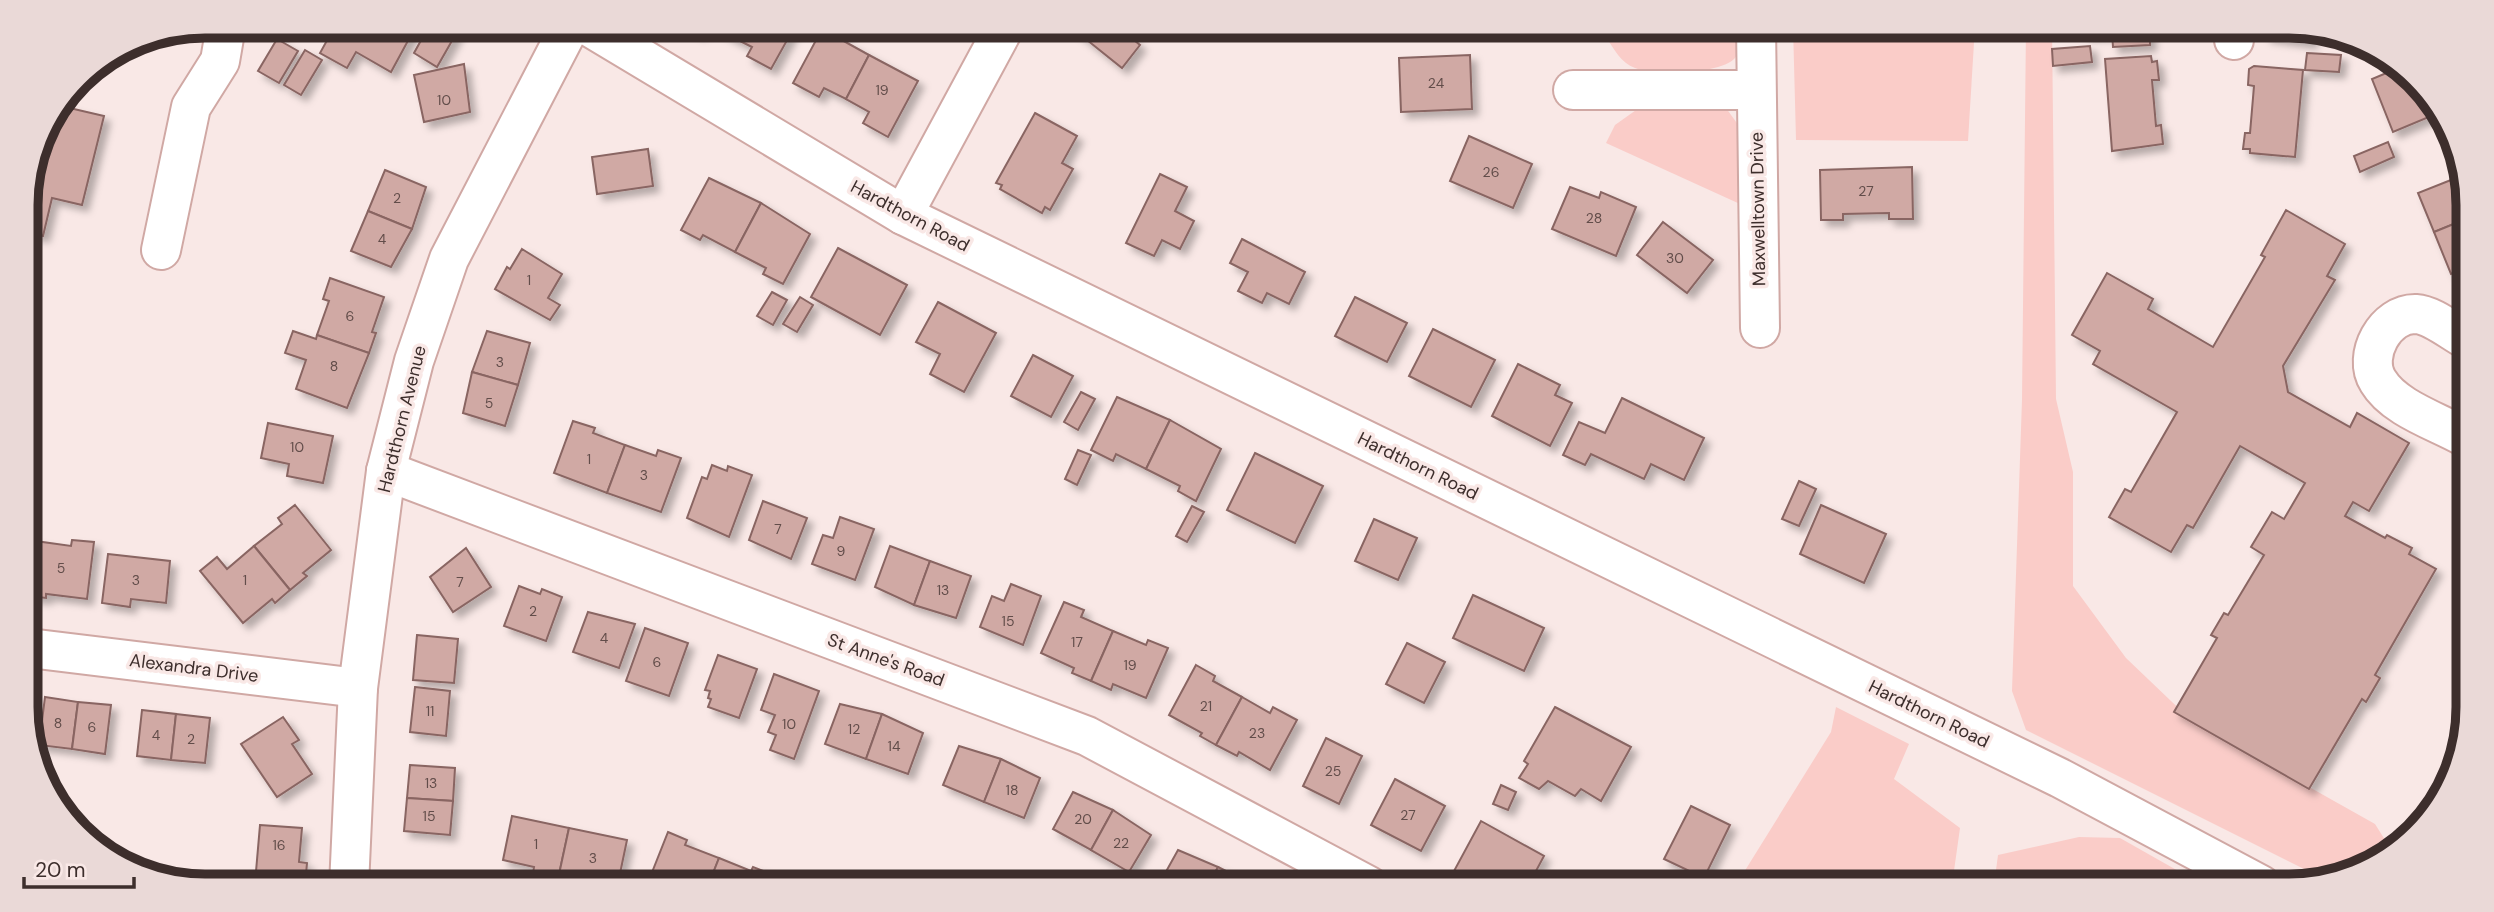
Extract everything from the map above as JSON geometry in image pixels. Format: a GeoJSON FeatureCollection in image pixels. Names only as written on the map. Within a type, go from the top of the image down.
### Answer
{"type":"FeatureCollection","features":[{"type":"Feature","properties":{"kind":"street","name":"Maxwelltown Drive"},"geometry":{"type":"LineString","coordinates":[[1756,38],[1760,328]]}},
{"type":"Feature","properties":{"kind":"street"},"geometry":{"type":"LineString","coordinates":[[161,250],[191,107],[220,61],[224,39]]}},
{"type":"Feature","properties":{"kind":"street","name":"Hardthorn Avenue"},"geometry":{"type":"LineString","coordinates":[[350,874],[358,688],[386,471],[414,361],[449,259],[563,39]]}},
{"type":"Feature","properties":{"kind":"street","name":"Hardthorn Road"},"geometry":{"type":"LineString","coordinates":[[608,39],[903,215],[1953,725],[2060,778],[2239,873]]}},
{"type":"Feature","properties":{"kind":"street"},"geometry":{"type":"LineString","coordinates":[[903,215],[998,39]]}},
{"type":"Feature","properties":{"kind":"street"},"geometry":{"type":"LineString","coordinates":[[1573,90],[1756,90]]}},
{"type":"Feature","properties":{"kind":"street"},"geometry":{"type":"LineString","coordinates":[[2456,333],[2427,317],[2416,314],[2404,316],[2386,328],[2374,346],[2372,363],[2376,380],[2391,397],[2456,432]]}},
{"type":"Feature","properties":{"kind":"street","name":"St Anne's Road"},"geometry":{"type":"LineString","coordinates":[[386,471],[1087,736],[1345,873]]}},
{"type":"Feature","properties":{"kind":"street","name":"Alexandra Drive"},"geometry":{"type":"LineString","coordinates":[[38,649],[358,688]]}},
{"type":"Feature","properties":{"kind":"shaded area"},"geometry":{"type":"Polygon","coordinates":[[[1607,38],[1740,38],[1739,51],[1735,58],[1728,63],[1703,70],[1672,73],[1644,71],[1626,63],[1607,38]]]}},
{"type":"Feature","properties":{"kind":"shaded area"},"geometry":{"type":"Polygon","coordinates":[[[1793,38],[1974,38],[1968,141],[1796,140],[1793,38]]]}},
{"type":"Feature","properties":{"kind":"shaded area"},"geometry":{"type":"Polygon","coordinates":[[[2026,38],[2052,38],[2056,399],[2073,472],[2073,586],[2126,658],[2193,722],[2375,824],[2386,842],[2342,865],[2309,872],[2026,730],[2012,691],[2022,400],[2026,38]]]}},
{"type":"Feature","properties":{"kind":"shaded area"},"geometry":{"type":"Polygon","coordinates":[[[1646,103],[1726,108],[1739,126],[1740,204],[1606,143],[1615,125],[1646,103]]]}},
{"type":"Feature","properties":{"kind":"shaded area"},"geometry":{"type":"Polygon","coordinates":[[[1836,707],[1909,744],[1894,779],[1960,828],[1954,873],[1743,873],[1831,732],[1836,707]]]}},
{"type":"Feature","properties":{"kind":"shaded area"},"geometry":{"type":"Polygon","coordinates":[[[2079,837],[2120,838],[2182,873],[1996,873],[1998,855],[2079,837]]]}},
{"type":"Feature","properties":{"kind":"building"},"geometry":{"type":"Polygon","coordinates":[[[2112,38],[2150,38],[2150,45],[2113,47],[2112,38]]]}},
{"type":"Feature","properties":{"kind":"building"},"geometry":{"type":"Polygon","coordinates":[[[2280,38],[2310,40],[2311,42],[2280,38]]]}},
{"type":"Feature","properties":{"kind":"building"},"geometry":{"type":"Polygon","coordinates":[[[277,39],[298,51],[279,83],[258,71],[277,39]]]}},
{"type":"Feature","properties":{"kind":"building"},"geometry":{"type":"Polygon","coordinates":[[[328,39],[409,39],[391,72],[356,52],[347,68],[320,53],[328,39]]]}},
{"type":"Feature","properties":{"kind":"building"},"geometry":{"type":"Polygon","coordinates":[[[422,39],[453,39],[437,67],[414,53],[422,39]]]}},
{"type":"Feature","properties":{"kind":"building"},"geometry":{"type":"Polygon","coordinates":[[[735,39],[788,39],[771,69],[747,56],[752,47],[735,39]]]}},
{"type":"Feature","properties":{"kind":"building"},"geometry":{"type":"Polygon","coordinates":[[[817,39],[840,39],[869,55],[846,99],[824,88],[819,97],[793,83],[817,39]]]}},
{"type":"Feature","properties":{"kind":"building"},"geometry":{"type":"Polygon","coordinates":[[[1085,39],[1132,39],[1140,45],[1122,68],[1085,39]]]}},
{"type":"Feature","properties":{"kind":"building"},"geometry":{"type":"Polygon","coordinates":[[[2090,46],[2092,62],[2053,66],[2052,49],[2090,46]]]}},
{"type":"Feature","properties":{"kind":"building"},"geometry":{"type":"Polygon","coordinates":[[[305,50],[322,60],[301,95],[284,85],[305,50]]]}},
{"type":"Feature","properties":{"kind":"building"},"geometry":{"type":"Polygon","coordinates":[[[2307,53],[2341,55],[2339,72],[2305,70],[2307,53]]]}},
{"type":"Feature","properties":{"kind":"building"},"geometry":{"type":"Polygon","coordinates":[[[869,55],[918,81],[888,137],[863,123],[869,112],[846,99],[869,55]]]}},
{"type":"Feature","properties":{"kind":"building"},"geometry":{"type":"Polygon","coordinates":[[[1470,55],[1472,109],[1401,112],[1399,58],[1470,55]]]}},
{"type":"Feature","properties":{"kind":"building"},"geometry":{"type":"Polygon","coordinates":[[[2151,56],[2152,62],[2157,61],[2159,80],[2152,80],[2156,126],[2161,125],[2163,144],[2112,151],[2105,59],[2151,56]]]}},
{"type":"Feature","properties":{"kind":"building"},"geometry":{"type":"Polygon","coordinates":[[[464,64],[470,112],[424,122],[414,75],[464,64]]]}},
{"type":"Feature","properties":{"kind":"building"},"geometry":{"type":"Polygon","coordinates":[[[2254,66],[2303,70],[2295,157],[2250,153],[2250,149],[2243,149],[2245,133],[2250,133],[2254,86],[2248,85],[2249,69],[2254,66]]]}},
{"type":"Feature","properties":{"kind":"building"},"geometry":{"type":"Polygon","coordinates":[[[2388,72],[2414,95],[2429,117],[2393,132],[2372,79],[2388,72]]]}},
{"type":"Feature","properties":{"kind":"building"},"geometry":{"type":"Polygon","coordinates":[[[70,108],[104,116],[82,205],[52,198],[43,236],[39,235],[40,184],[44,162],[61,122],[70,108]]]}},
{"type":"Feature","properties":{"kind":"building"},"geometry":{"type":"Polygon","coordinates":[[[1035,113],[1077,136],[1062,163],[1073,169],[1050,210],[1045,207],[1042,213],[1000,189],[1002,185],[996,183],[1035,113]]]}},
{"type":"Feature","properties":{"kind":"building"},"geometry":{"type":"Polygon","coordinates":[[[1469,136],[1532,164],[1513,208],[1450,181],[1469,136]]]}},
{"type":"Feature","properties":{"kind":"building"},"geometry":{"type":"Polygon","coordinates":[[[2388,142],[2394,157],[2360,172],[2354,156],[2388,142]]]}},
{"type":"Feature","properties":{"kind":"building"},"geometry":{"type":"Polygon","coordinates":[[[648,149],[653,186],[597,194],[592,157],[648,149]]]}},
{"type":"Feature","properties":{"kind":"building"},"geometry":{"type":"Polygon","coordinates":[[[1912,167],[1913,219],[1889,219],[1889,213],[1843,214],[1843,220],[1821,220],[1820,170],[1912,167]]]}},
{"type":"Feature","properties":{"kind":"building"},"geometry":{"type":"Polygon","coordinates":[[[385,170],[426,187],[412,229],[368,211],[385,170]]]}},
{"type":"Feature","properties":{"kind":"building"},"geometry":{"type":"Polygon","coordinates":[[[1160,174],[1187,187],[1175,211],[1194,221],[1180,249],[1162,240],[1154,256],[1126,243],[1160,174]]]}},
{"type":"Feature","properties":{"kind":"building"},"geometry":{"type":"Polygon","coordinates":[[[709,178],[761,203],[735,252],[703,235],[700,240],[681,230],[709,178]]]}},
{"type":"Feature","properties":{"kind":"building"},"geometry":{"type":"Polygon","coordinates":[[[2453,179],[2456,223],[2434,232],[2418,193],[2453,179]]]}},
{"type":"Feature","properties":{"kind":"building"},"geometry":{"type":"Polygon","coordinates":[[[1570,187],[1599,198],[1601,192],[1636,207],[1616,256],[1552,229],[1570,187]]]}},
{"type":"Feature","properties":{"kind":"building"},"geometry":{"type":"Polygon","coordinates":[[[761,203],[810,234],[783,284],[763,274],[766,268],[735,252],[761,203]]]}},
{"type":"Feature","properties":{"kind":"building"},"geometry":{"type":"Polygon","coordinates":[[[2286,210],[2345,244],[2327,276],[2335,280],[2283,366],[2288,392],[2350,427],[2357,413],[2409,443],[2369,511],[2353,502],[2345,516],[2385,538],[2387,535],[2412,548],[2409,554],[2436,569],[2375,675],[2380,678],[2366,702],[2362,699],[2309,789],[2174,712],[2217,638],[2211,635],[2224,613],[2228,615],[2264,555],[2251,547],[2272,512],[2284,519],[2305,483],[2240,446],[2193,528],[2187,525],[2171,552],[2109,517],[2125,489],[2131,492],[2177,412],[2093,364],[2100,351],[2072,335],[2107,273],[2153,299],[2148,309],[2213,347],[2265,257],[2261,255],[2286,210]]]}},
{"type":"Feature","properties":{"kind":"building"},"geometry":{"type":"Polygon","coordinates":[[[368,211],[412,229],[391,267],[351,251],[368,211]]]}},
{"type":"Feature","properties":{"kind":"building"},"geometry":{"type":"Polygon","coordinates":[[[1663,222],[1713,260],[1687,293],[1637,255],[1663,222]]]}},
{"type":"Feature","properties":{"kind":"building"},"geometry":{"type":"Polygon","coordinates":[[[2456,223],[2456,272],[2451,274],[2434,232],[2456,223]]]}},
{"type":"Feature","properties":{"kind":"building"},"geometry":{"type":"Polygon","coordinates":[[[1242,239],[1305,272],[1289,304],[1267,293],[1262,303],[1238,291],[1248,272],[1230,263],[1242,239]]]}},
{"type":"Feature","properties":{"kind":"building"},"geometry":{"type":"Polygon","coordinates":[[[838,248],[907,285],[880,335],[811,297],[838,248]]]}},
{"type":"Feature","properties":{"kind":"building"},"geometry":{"type":"Polygon","coordinates":[[[522,249],[562,274],[548,298],[560,305],[550,320],[495,289],[507,267],[510,269],[522,249]]]}},
{"type":"Feature","properties":{"kind":"building"},"geometry":{"type":"Polygon","coordinates":[[[330,278],[384,297],[372,332],[376,333],[369,353],[317,335],[329,301],[323,299],[330,278]]]}},
{"type":"Feature","properties":{"kind":"building"},"geometry":{"type":"Polygon","coordinates":[[[772,292],[787,300],[773,325],[757,316],[772,292]]]}},
{"type":"Feature","properties":{"kind":"building"},"geometry":{"type":"Polygon","coordinates":[[[800,297],[813,305],[797,332],[783,324],[800,297]]]}},
{"type":"Feature","properties":{"kind":"building"},"geometry":{"type":"Polygon","coordinates":[[[1355,297],[1407,323],[1387,362],[1335,336],[1355,297]]]}},
{"type":"Feature","properties":{"kind":"building"},"geometry":{"type":"Polygon","coordinates":[[[938,302],[996,333],[964,392],[930,374],[940,354],[916,342],[938,302]]]}},
{"type":"Feature","properties":{"kind":"building"},"geometry":{"type":"Polygon","coordinates":[[[1433,329],[1495,360],[1471,407],[1409,376],[1433,329]]]}},
{"type":"Feature","properties":{"kind":"building"},"geometry":{"type":"Polygon","coordinates":[[[293,331],[316,339],[317,335],[369,353],[347,408],[296,389],[306,360],[285,353],[293,331]]]}},
{"type":"Feature","properties":{"kind":"building"},"geometry":{"type":"Polygon","coordinates":[[[487,331],[530,343],[518,385],[472,372],[487,331]]]}},
{"type":"Feature","properties":{"kind":"building"},"geometry":{"type":"Polygon","coordinates":[[[1033,355],[1073,376],[1051,417],[1011,396],[1033,355]]]}},
{"type":"Feature","properties":{"kind":"building"},"geometry":{"type":"Polygon","coordinates":[[[1518,364],[1560,385],[1555,395],[1572,403],[1550,446],[1492,416],[1518,364]]]}},
{"type":"Feature","properties":{"kind":"building"},"geometry":{"type":"Polygon","coordinates":[[[472,372],[518,385],[505,426],[463,413],[472,372]]]}},
{"type":"Feature","properties":{"kind":"building"},"geometry":{"type":"Polygon","coordinates":[[[1081,392],[1095,399],[1078,430],[1064,422],[1081,392]]]}},
{"type":"Feature","properties":{"kind":"building"},"geometry":{"type":"Polygon","coordinates":[[[1117,397],[1170,420],[1146,469],[1116,454],[1113,461],[1091,450],[1117,397]]]}},
{"type":"Feature","properties":{"kind":"building"},"geometry":{"type":"Polygon","coordinates":[[[1622,398],[1704,438],[1684,480],[1651,464],[1644,479],[1591,454],[1585,465],[1563,455],[1579,422],[1605,433],[1622,398]]]}},
{"type":"Feature","properties":{"kind":"building"},"geometry":{"type":"Polygon","coordinates":[[[1170,420],[1221,449],[1196,501],[1178,491],[1180,486],[1146,469],[1170,420]]]}},
{"type":"Feature","properties":{"kind":"building"},"geometry":{"type":"Polygon","coordinates":[[[573,421],[595,428],[593,433],[625,445],[607,493],[554,473],[573,421]]]}},
{"type":"Feature","properties":{"kind":"building"},"geometry":{"type":"Polygon","coordinates":[[[268,423],[333,436],[323,483],[287,476],[289,464],[261,458],[268,423]]]}},
{"type":"Feature","properties":{"kind":"building"},"geometry":{"type":"Polygon","coordinates":[[[625,445],[656,456],[658,450],[681,458],[661,512],[607,493],[625,445]]]}},
{"type":"Feature","properties":{"kind":"building"},"geometry":{"type":"Polygon","coordinates":[[[1078,450],[1091,455],[1077,485],[1065,479],[1078,450]]]}},
{"type":"Feature","properties":{"kind":"building"},"geometry":{"type":"Polygon","coordinates":[[[1255,453],[1323,486],[1295,543],[1227,510],[1255,453]]]}},
{"type":"Feature","properties":{"kind":"building"},"geometry":{"type":"Polygon","coordinates":[[[712,465],[727,471],[728,466],[752,475],[729,537],[687,518],[702,477],[707,479],[712,465]]]}},
{"type":"Feature","properties":{"kind":"building"},"geometry":{"type":"Polygon","coordinates":[[[1799,481],[1816,489],[1799,526],[1782,519],[1799,481]]]}},
{"type":"Feature","properties":{"kind":"building"},"geometry":{"type":"Polygon","coordinates":[[[763,501],[807,518],[791,559],[749,540],[763,501]]]}},
{"type":"Feature","properties":{"kind":"building"},"geometry":{"type":"Polygon","coordinates":[[[295,505],[331,550],[303,573],[307,576],[290,590],[254,546],[282,524],[278,518],[295,505]]]}},
{"type":"Feature","properties":{"kind":"building"},"geometry":{"type":"Polygon","coordinates":[[[1821,505],[1886,534],[1864,583],[1800,554],[1821,505]]]}},
{"type":"Feature","properties":{"kind":"building"},"geometry":{"type":"Polygon","coordinates":[[[1192,506],[1204,512],[1187,542],[1176,536],[1192,506]]]}},
{"type":"Feature","properties":{"kind":"building"},"geometry":{"type":"Polygon","coordinates":[[[840,517],[874,529],[855,580],[812,564],[823,535],[833,538],[840,517]]]}},
{"type":"Feature","properties":{"kind":"building"},"geometry":{"type":"Polygon","coordinates":[[[1374,519],[1417,538],[1398,580],[1355,561],[1374,519]]]}},
{"type":"Feature","properties":{"kind":"building"},"geometry":{"type":"Polygon","coordinates":[[[72,540],[94,542],[87,599],[46,594],[46,598],[38,597],[38,541],[71,546],[72,540]]]}},
{"type":"Feature","properties":{"kind":"building"},"geometry":{"type":"Polygon","coordinates":[[[254,546],[290,590],[275,603],[272,599],[243,623],[200,571],[217,557],[227,569],[254,546]]]}},
{"type":"Feature","properties":{"kind":"building"},"geometry":{"type":"Polygon","coordinates":[[[890,546],[930,561],[914,605],[875,587],[890,546]]]}},
{"type":"Feature","properties":{"kind":"building"},"geometry":{"type":"Polygon","coordinates":[[[466,548],[491,587],[453,612],[430,577],[466,548]]]}},
{"type":"Feature","properties":{"kind":"building"},"geometry":{"type":"Polygon","coordinates":[[[108,554],[170,561],[166,603],[131,599],[130,607],[102,603],[108,554]]]}},
{"type":"Feature","properties":{"kind":"building"},"geometry":{"type":"Polygon","coordinates":[[[930,561],[971,576],[956,618],[914,605],[930,561]]]}},
{"type":"Feature","properties":{"kind":"building"},"geometry":{"type":"Polygon","coordinates":[[[1011,584],[1041,596],[1023,645],[980,627],[992,596],[1004,601],[1011,584]]]}},
{"type":"Feature","properties":{"kind":"building"},"geometry":{"type":"Polygon","coordinates":[[[519,586],[540,594],[542,589],[562,597],[546,641],[504,626],[519,586]]]}},
{"type":"Feature","properties":{"kind":"building"},"geometry":{"type":"Polygon","coordinates":[[[1473,595],[1544,628],[1524,671],[1453,638],[1473,595]]]}},
{"type":"Feature","properties":{"kind":"building"},"geometry":{"type":"Polygon","coordinates":[[[1064,602],[1084,610],[1081,617],[1113,631],[1091,681],[1072,673],[1074,668],[1041,653],[1064,602]]]}},
{"type":"Feature","properties":{"kind":"building"},"geometry":{"type":"Polygon","coordinates":[[[588,612],[635,624],[619,668],[573,652],[588,612]]]}},
{"type":"Feature","properties":{"kind":"building"},"geometry":{"type":"Polygon","coordinates":[[[645,628],[688,643],[669,696],[626,681],[645,628]]]}},
{"type":"Feature","properties":{"kind":"building"},"geometry":{"type":"Polygon","coordinates":[[[1113,631],[1146,645],[1148,640],[1168,648],[1146,698],[1113,684],[1111,690],[1091,681],[1113,631]]]}},
{"type":"Feature","properties":{"kind":"building"},"geometry":{"type":"Polygon","coordinates":[[[417,635],[458,639],[454,683],[413,680],[417,635]]]}},
{"type":"Feature","properties":{"kind":"building"},"geometry":{"type":"Polygon","coordinates":[[[1407,643],[1445,662],[1424,703],[1386,684],[1407,643]]]}},
{"type":"Feature","properties":{"kind":"building"},"geometry":{"type":"Polygon","coordinates":[[[718,655],[757,669],[739,718],[708,707],[710,691],[705,690],[718,655]]]}},
{"type":"Feature","properties":{"kind":"building"},"geometry":{"type":"Polygon","coordinates":[[[1196,665],[1215,676],[1213,681],[1242,697],[1216,745],[1200,736],[1202,733],[1169,715],[1196,665]]]}},
{"type":"Feature","properties":{"kind":"building"},"geometry":{"type":"Polygon","coordinates":[[[774,674],[819,691],[794,759],[770,750],[776,735],[768,732],[775,715],[761,710],[774,674]]]}},
{"type":"Feature","properties":{"kind":"building"},"geometry":{"type":"Polygon","coordinates":[[[415,687],[450,691],[446,736],[410,732],[415,687]]]}},
{"type":"Feature","properties":{"kind":"building"},"geometry":{"type":"Polygon","coordinates":[[[45,697],[78,702],[72,749],[44,746],[41,732],[45,697]]]}},
{"type":"Feature","properties":{"kind":"building"},"geometry":{"type":"Polygon","coordinates":[[[1242,697],[1270,713],[1273,707],[1297,720],[1270,770],[1239,752],[1237,756],[1216,745],[1242,697]]]}},
{"type":"Feature","properties":{"kind":"building"},"geometry":{"type":"Polygon","coordinates":[[[78,702],[111,705],[105,754],[72,749],[78,702]]]}},
{"type":"Feature","properties":{"kind":"building"},"geometry":{"type":"Polygon","coordinates":[[[840,704],[882,714],[866,759],[825,744],[840,704]]]}},
{"type":"Feature","properties":{"kind":"building"},"geometry":{"type":"Polygon","coordinates":[[[1555,707],[1631,747],[1601,801],[1581,789],[1575,796],[1548,781],[1539,789],[1519,778],[1528,764],[1524,761],[1555,707]]]}},
{"type":"Feature","properties":{"kind":"building"},"geometry":{"type":"Polygon","coordinates":[[[142,710],[176,714],[171,760],[137,756],[142,710]]]}},
{"type":"Feature","properties":{"kind":"building"},"geometry":{"type":"Polygon","coordinates":[[[176,714],[210,718],[205,763],[171,760],[176,714]]]}},
{"type":"Feature","properties":{"kind":"building"},"geometry":{"type":"Polygon","coordinates":[[[882,714],[923,733],[908,774],[866,759],[882,714]]]}},
{"type":"Feature","properties":{"kind":"building"},"geometry":{"type":"Polygon","coordinates":[[[283,717],[299,740],[292,744],[312,774],[277,797],[241,744],[283,717]]]}},
{"type":"Feature","properties":{"kind":"building"},"geometry":{"type":"Polygon","coordinates":[[[1326,738],[1362,756],[1339,804],[1303,786],[1326,738]]]}},
{"type":"Feature","properties":{"kind":"building"},"geometry":{"type":"Polygon","coordinates":[[[959,746],[1001,759],[984,802],[943,785],[959,746]]]}},
{"type":"Feature","properties":{"kind":"building"},"geometry":{"type":"Polygon","coordinates":[[[1001,759],[1040,778],[1024,818],[984,802],[1001,759]]]}},
{"type":"Feature","properties":{"kind":"building"},"geometry":{"type":"Polygon","coordinates":[[[410,765],[455,768],[453,801],[407,798],[410,765]]]}},
{"type":"Feature","properties":{"kind":"building"},"geometry":{"type":"Polygon","coordinates":[[[1395,779],[1445,806],[1421,851],[1371,825],[1395,779]]]}},
{"type":"Feature","properties":{"kind":"building"},"geometry":{"type":"Polygon","coordinates":[[[1501,785],[1516,792],[1508,810],[1493,804],[1501,785]]]}},
{"type":"Feature","properties":{"kind":"building"},"geometry":{"type":"Polygon","coordinates":[[[1073,792],[1113,810],[1091,850],[1053,829],[1073,792]]]}},
{"type":"Feature","properties":{"kind":"building"},"geometry":{"type":"Polygon","coordinates":[[[407,798],[453,801],[450,835],[404,831],[407,798]]]}},
{"type":"Feature","properties":{"kind":"building"},"geometry":{"type":"Polygon","coordinates":[[[1691,806],[1730,825],[1706,873],[1694,873],[1664,859],[1691,806]]]}},
{"type":"Feature","properties":{"kind":"building"},"geometry":{"type":"Polygon","coordinates":[[[1113,810],[1151,835],[1129,872],[1091,850],[1113,810]]]}},
{"type":"Feature","properties":{"kind":"building"},"geometry":{"type":"Polygon","coordinates":[[[512,816],[569,828],[559,874],[533,873],[534,867],[503,860],[512,816]]]}},
{"type":"Feature","properties":{"kind":"building"},"geometry":{"type":"Polygon","coordinates":[[[1481,821],[1544,856],[1535,873],[1458,873],[1454,871],[1481,821]]]}},
{"type":"Feature","properties":{"kind":"building"},"geometry":{"type":"Polygon","coordinates":[[[260,825],[302,828],[299,862],[307,863],[306,874],[256,874],[260,825]]]}},
{"type":"Feature","properties":{"kind":"building"},"geometry":{"type":"Polygon","coordinates":[[[569,828],[627,840],[620,874],[559,874],[569,828]]]}},
{"type":"Feature","properties":{"kind":"building"},"geometry":{"type":"Polygon","coordinates":[[[668,832],[687,840],[685,845],[719,858],[713,874],[651,874],[668,832]]]}},
{"type":"Feature","properties":{"kind":"building"},"geometry":{"type":"Polygon","coordinates":[[[1178,850],[1218,867],[1215,874],[1165,874],[1178,850]]]}},
{"type":"Feature","properties":{"kind":"building"},"geometry":{"type":"Polygon","coordinates":[[[719,858],[751,871],[753,867],[771,874],[713,874],[719,858]]]}},
{"type":"Feature","properties":{"kind":"building"},"geometry":{"type":"Polygon","coordinates":[[[1218,867],[1231,874],[1215,874],[1218,867]]]}}]}
